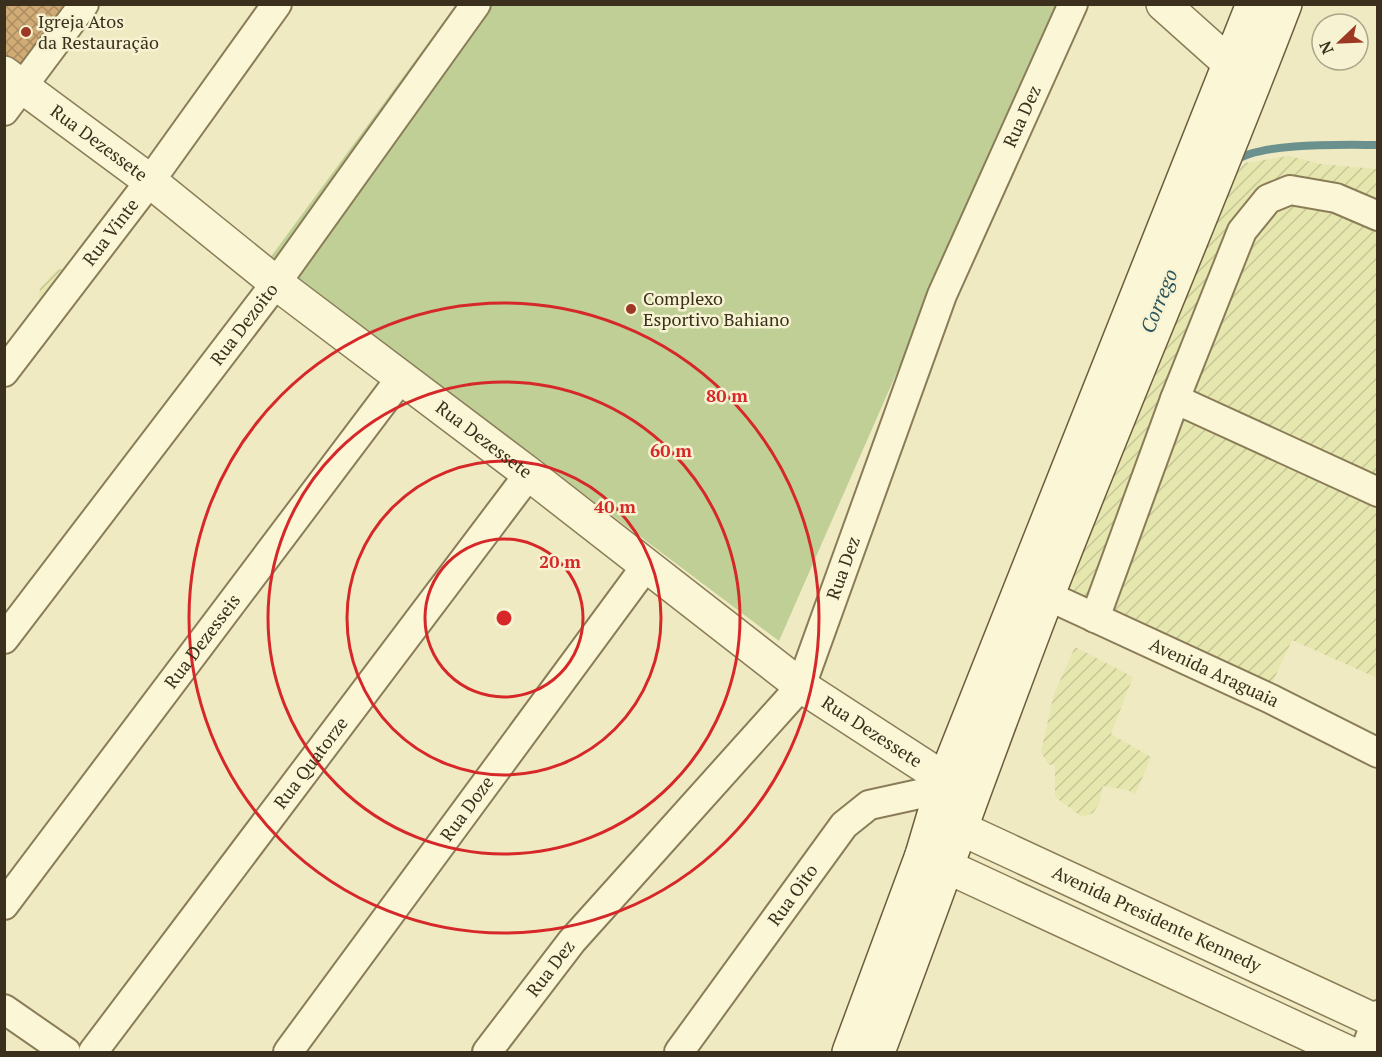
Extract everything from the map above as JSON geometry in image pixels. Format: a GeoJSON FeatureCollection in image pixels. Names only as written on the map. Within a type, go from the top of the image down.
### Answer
{"type":"FeatureCollection","features":[{"type":"Feature","properties":{"kind":"street"},"geometry":{"type":"LineString","coordinates":[[11,90],[84,4]]}},
{"type":"Feature","properties":{"kind":"street","name":"Rua Vinte"},"geometry":{"type":"LineString","coordinates":[[4,372],[75,276],[150,181],[277,4]]}},
{"type":"Feature","properties":{"kind":"street","name":"Rua Dezoito"},"geometry":{"type":"LineString","coordinates":[[4,639],[276,283],[476,4]]}},
{"type":"Feature","properties":{"kind":"street","name":"Rua Dez"},"geometry":{"type":"LineString","coordinates":[[487,1053],[572,942],[801,686],[942,295],[1073,4]]}},
{"type":"Feature","properties":{"kind":"street"},"geometry":{"type":"LineString","coordinates":[[1163,4],[1254,86]]}},
{"type":"Feature","properties":{"kind":"street"},"geometry":{"type":"LineString","coordinates":[[878,1053],[935,861],[950,802],[1253,4]]}},
{"type":"Feature","properties":{"kind":"street"},"geometry":{"type":"LineString","coordinates":[[950,802],[1048,596],[1285,4]]}},
{"type":"Feature","properties":{"kind":"street","name":"Rua Dezessete"},"geometry":{"type":"LineString","coordinates":[[11,90],[150,181],[276,283],[529,474],[950,802]]}},
{"type":"Feature","properties":{"kind":"street"},"geometry":{"type":"LineString","coordinates":[[1095,618],[1175,399],[1242,231],[1268,199],[1290,190],[1336,198],[1377,216]]}},
{"type":"Feature","properties":{"kind":"street","name":"Rua Dezesseis"},"geometry":{"type":"LineString","coordinates":[[4,905],[401,378]]}},
{"type":"Feature","properties":{"kind":"street"},"geometry":{"type":"LineString","coordinates":[[1175,399],[1377,492]]}},
{"type":"Feature","properties":{"kind":"street","name":"Rua Quatorze"},"geometry":{"type":"LineString","coordinates":[[93,1053],[529,474]]}},
{"type":"Feature","properties":{"kind":"street","name":"Rua Doze"},"geometry":{"type":"LineString","coordinates":[[288,1053],[646,566]]}},
{"type":"Feature","properties":{"kind":"street","name":"Avenida Araguaia"},"geometry":{"type":"LineString","coordinates":[[1048,596],[1271,699],[1377,753]]}},
{"type":"Feature","properties":{"kind":"street","name":"Avenida Presidente Kennedy"},"geometry":{"type":"LineString","coordinates":[[950,802],[1377,1019]]}},
{"type":"Feature","properties":{"kind":"street","name":"Rua Oito"},"geometry":{"type":"LineString","coordinates":[[679,1053],[844,825],[869,805],[950,802]]}},
{"type":"Feature","properties":{"kind":"street"},"geometry":{"type":"LineString","coordinates":[[849,1053],[935,861]]}},
{"type":"Feature","properties":{"kind":"street"},"geometry":{"type":"LineString","coordinates":[[935,861],[1347,1053]]}},
{"type":"Feature","properties":{"kind":"street"},"geometry":{"type":"LineString","coordinates":[[4,1009],[66,1053]]}},
{"type":"Feature","properties":{"kind":"street"},"geometry":{"type":"LineString","coordinates":[[1365,1053],[1377,1019]]}},
{"type":"Feature","properties":{"kind":"green space","name":"Complexo Esportivo Bahiano"},"geometry":{"type":"Polygon","coordinates":[[[456,5],[1058,5],[779,641],[270,258],[456,5]]]}},
{"type":"Feature","properties":{"kind":"green space"},"geometry":{"type":"Polygon","coordinates":[[[1289,156],[1321,164],[1377,169],[1377,678],[1292,640],[1270,688],[1064,599],[1223,190],[1245,163],[1289,156]]]}},
{"type":"Feature","properties":{"kind":"green space"},"geometry":{"type":"Polygon","coordinates":[[[57,269],[61,269],[65,274],[45,305],[39,299],[40,288],[57,269]]]}},
{"type":"Feature","properties":{"kind":"green space"},"geometry":{"type":"Polygon","coordinates":[[[1075,647],[1133,677],[1111,734],[1151,757],[1135,795],[1128,790],[1103,786],[1099,804],[1093,813],[1082,817],[1055,797],[1055,764],[1049,765],[1041,752],[1054,694],[1075,647]]]}},
{"type":"Feature","properties":{"kind":"building","name":"Igreja Atos da Restauração"},"geometry":{"type":"Polygon","coordinates":[[[4,4],[67,4],[19,69],[4,59],[4,4]]]}},
{"type":"Feature","properties":{"kind":"waterway","name":"Corrego"},"geometry":{"type":"LineString","coordinates":[[1235,161],[1263,150],[1325,145],[1378,145]]}},
{"type":"Feature","properties":{"kind":"place","name":"Igreja Atos da Restauração"},"geometry":{"type":"Point","coordinates":[26,32]}},
{"type":"Feature","properties":{"kind":"place","name":"Complexo Esportivo Bahiano"},"geometry":{"type":"Point","coordinates":[631,309]}}]}
